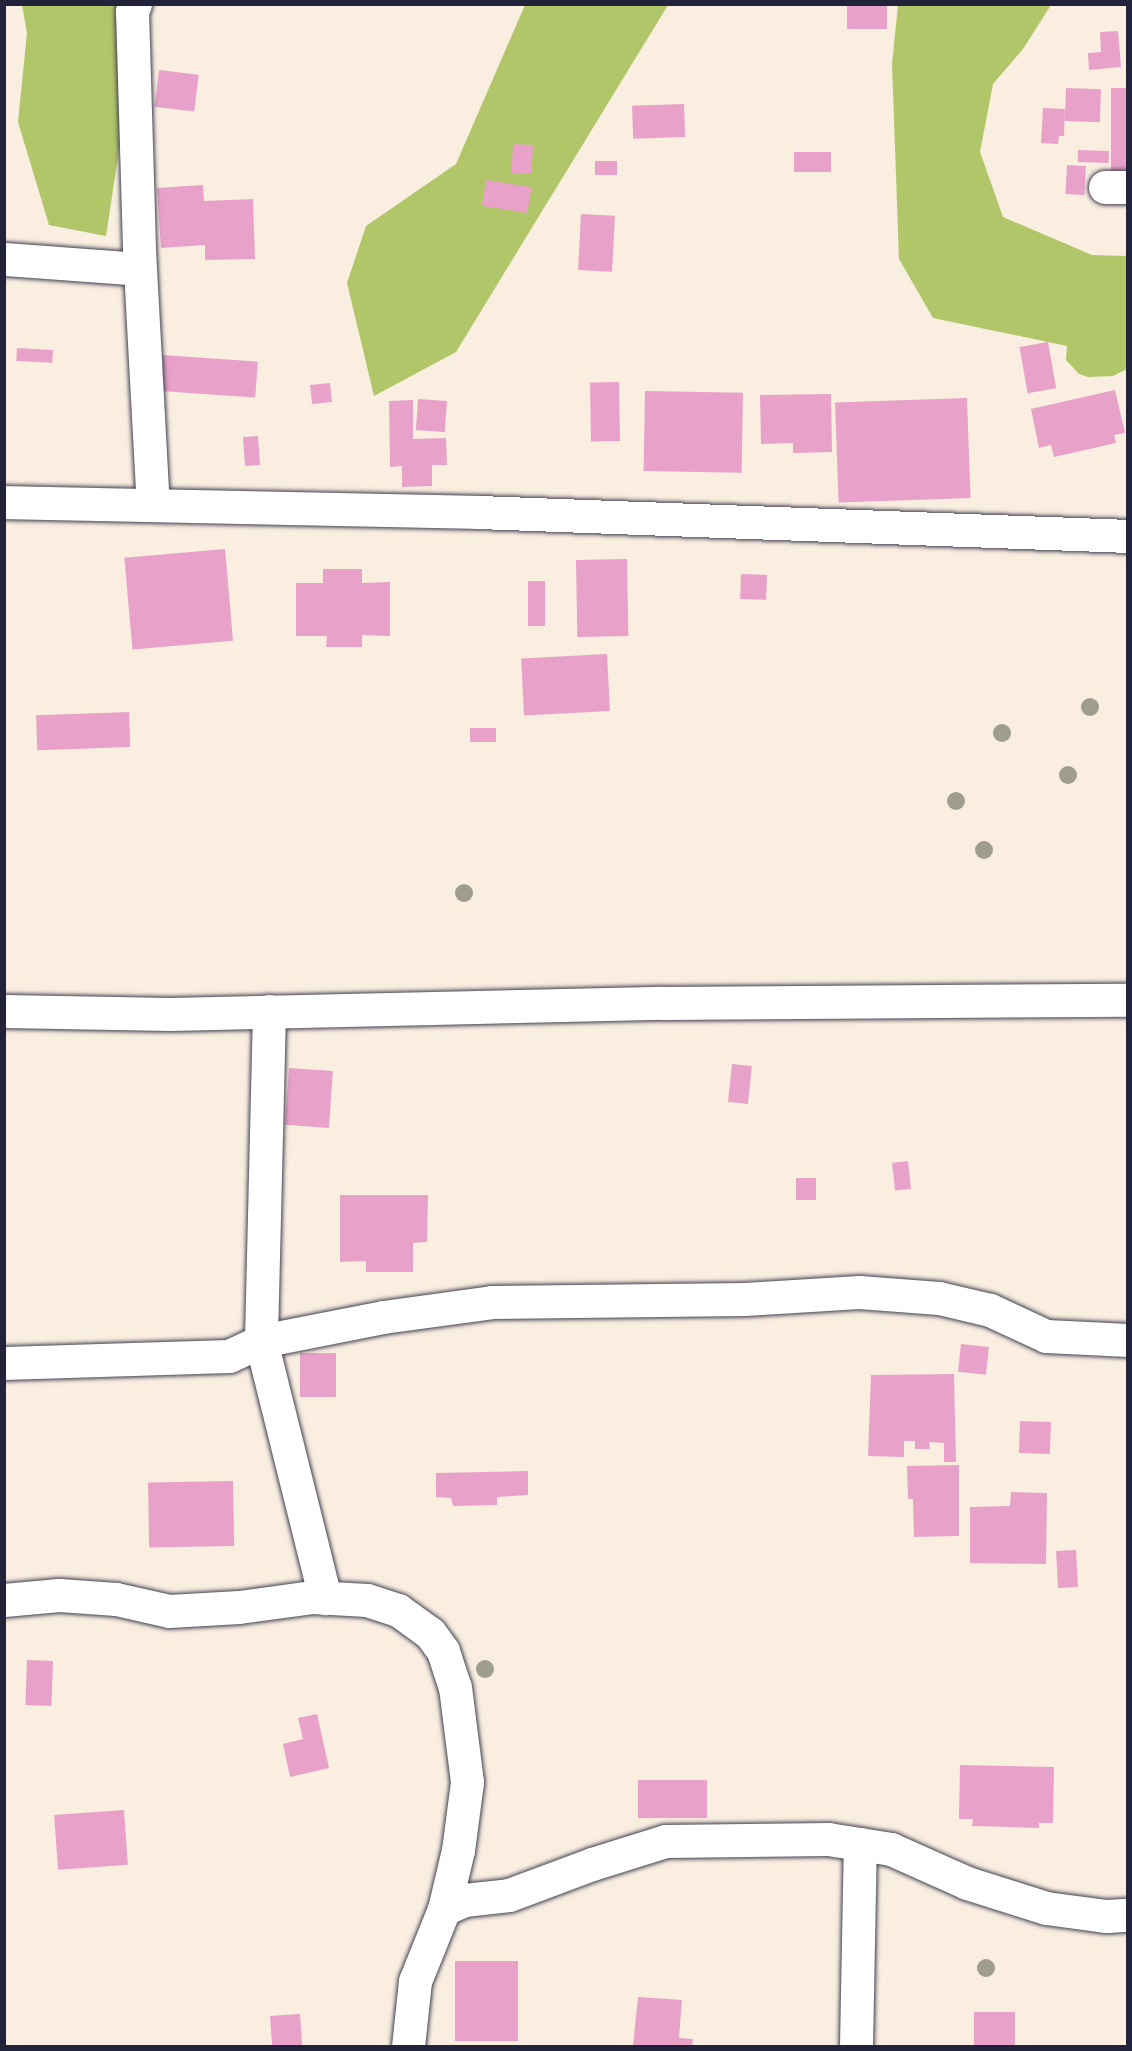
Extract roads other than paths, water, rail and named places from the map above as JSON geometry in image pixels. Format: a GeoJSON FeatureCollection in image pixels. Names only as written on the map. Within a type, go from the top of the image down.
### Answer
{"type":"FeatureCollection","features":[{"type":"Feature","properties":{"kind":"street"},"geometry":{"type":"LineString","coordinates":[[135,4],[132,10],[140,269],[153,505]]}},
{"type":"Feature","properties":{"kind":"street"},"geometry":{"type":"LineString","coordinates":[[4,259],[140,269]]}},
{"type":"Feature","properties":{"kind":"street"},"geometry":{"type":"LineString","coordinates":[[4,502],[478,512],[1128,536]]}},
{"type":"Feature","properties":{"kind":"street"},"geometry":{"type":"LineString","coordinates":[[4,1011],[170,1014],[663,1003],[1128,1000]]}},
{"type":"Feature","properties":{"kind":"street"},"geometry":{"type":"LineString","coordinates":[[268,1011],[261,1341],[325,1598]]}},
{"type":"Feature","properties":{"kind":"street"},"geometry":{"type":"LineString","coordinates":[[4,1363],[229,1356],[261,1341],[382,1317],[492,1302],[745,1299],[859,1292],[949,1300],[990,1310],[1046,1336],[1128,1340]]}},
{"type":"Feature","properties":{"kind":"street"},"geometry":{"type":"LineString","coordinates":[[4,1600],[59,1595],[105,1598],[170,1611],[325,1598],[367,1600],[398,1610],[430,1633],[442,1651],[455,1688],[467,1782],[458,1850],[444,1909],[415,1981],[408,2046]]}},
{"type":"Feature","properties":{"kind":"street"},"geometry":{"type":"LineString","coordinates":[[444,1909],[464,1900],[509,1895],[592,1864],[666,1840],[828,1839],[891,1849],[967,1883],[1046,1908],[1106,1916],[1128,1915]]}},
{"type":"Feature","properties":{"kind":"street"},"geometry":{"type":"LineString","coordinates":[[856,2046],[860,1844]]}}]}
